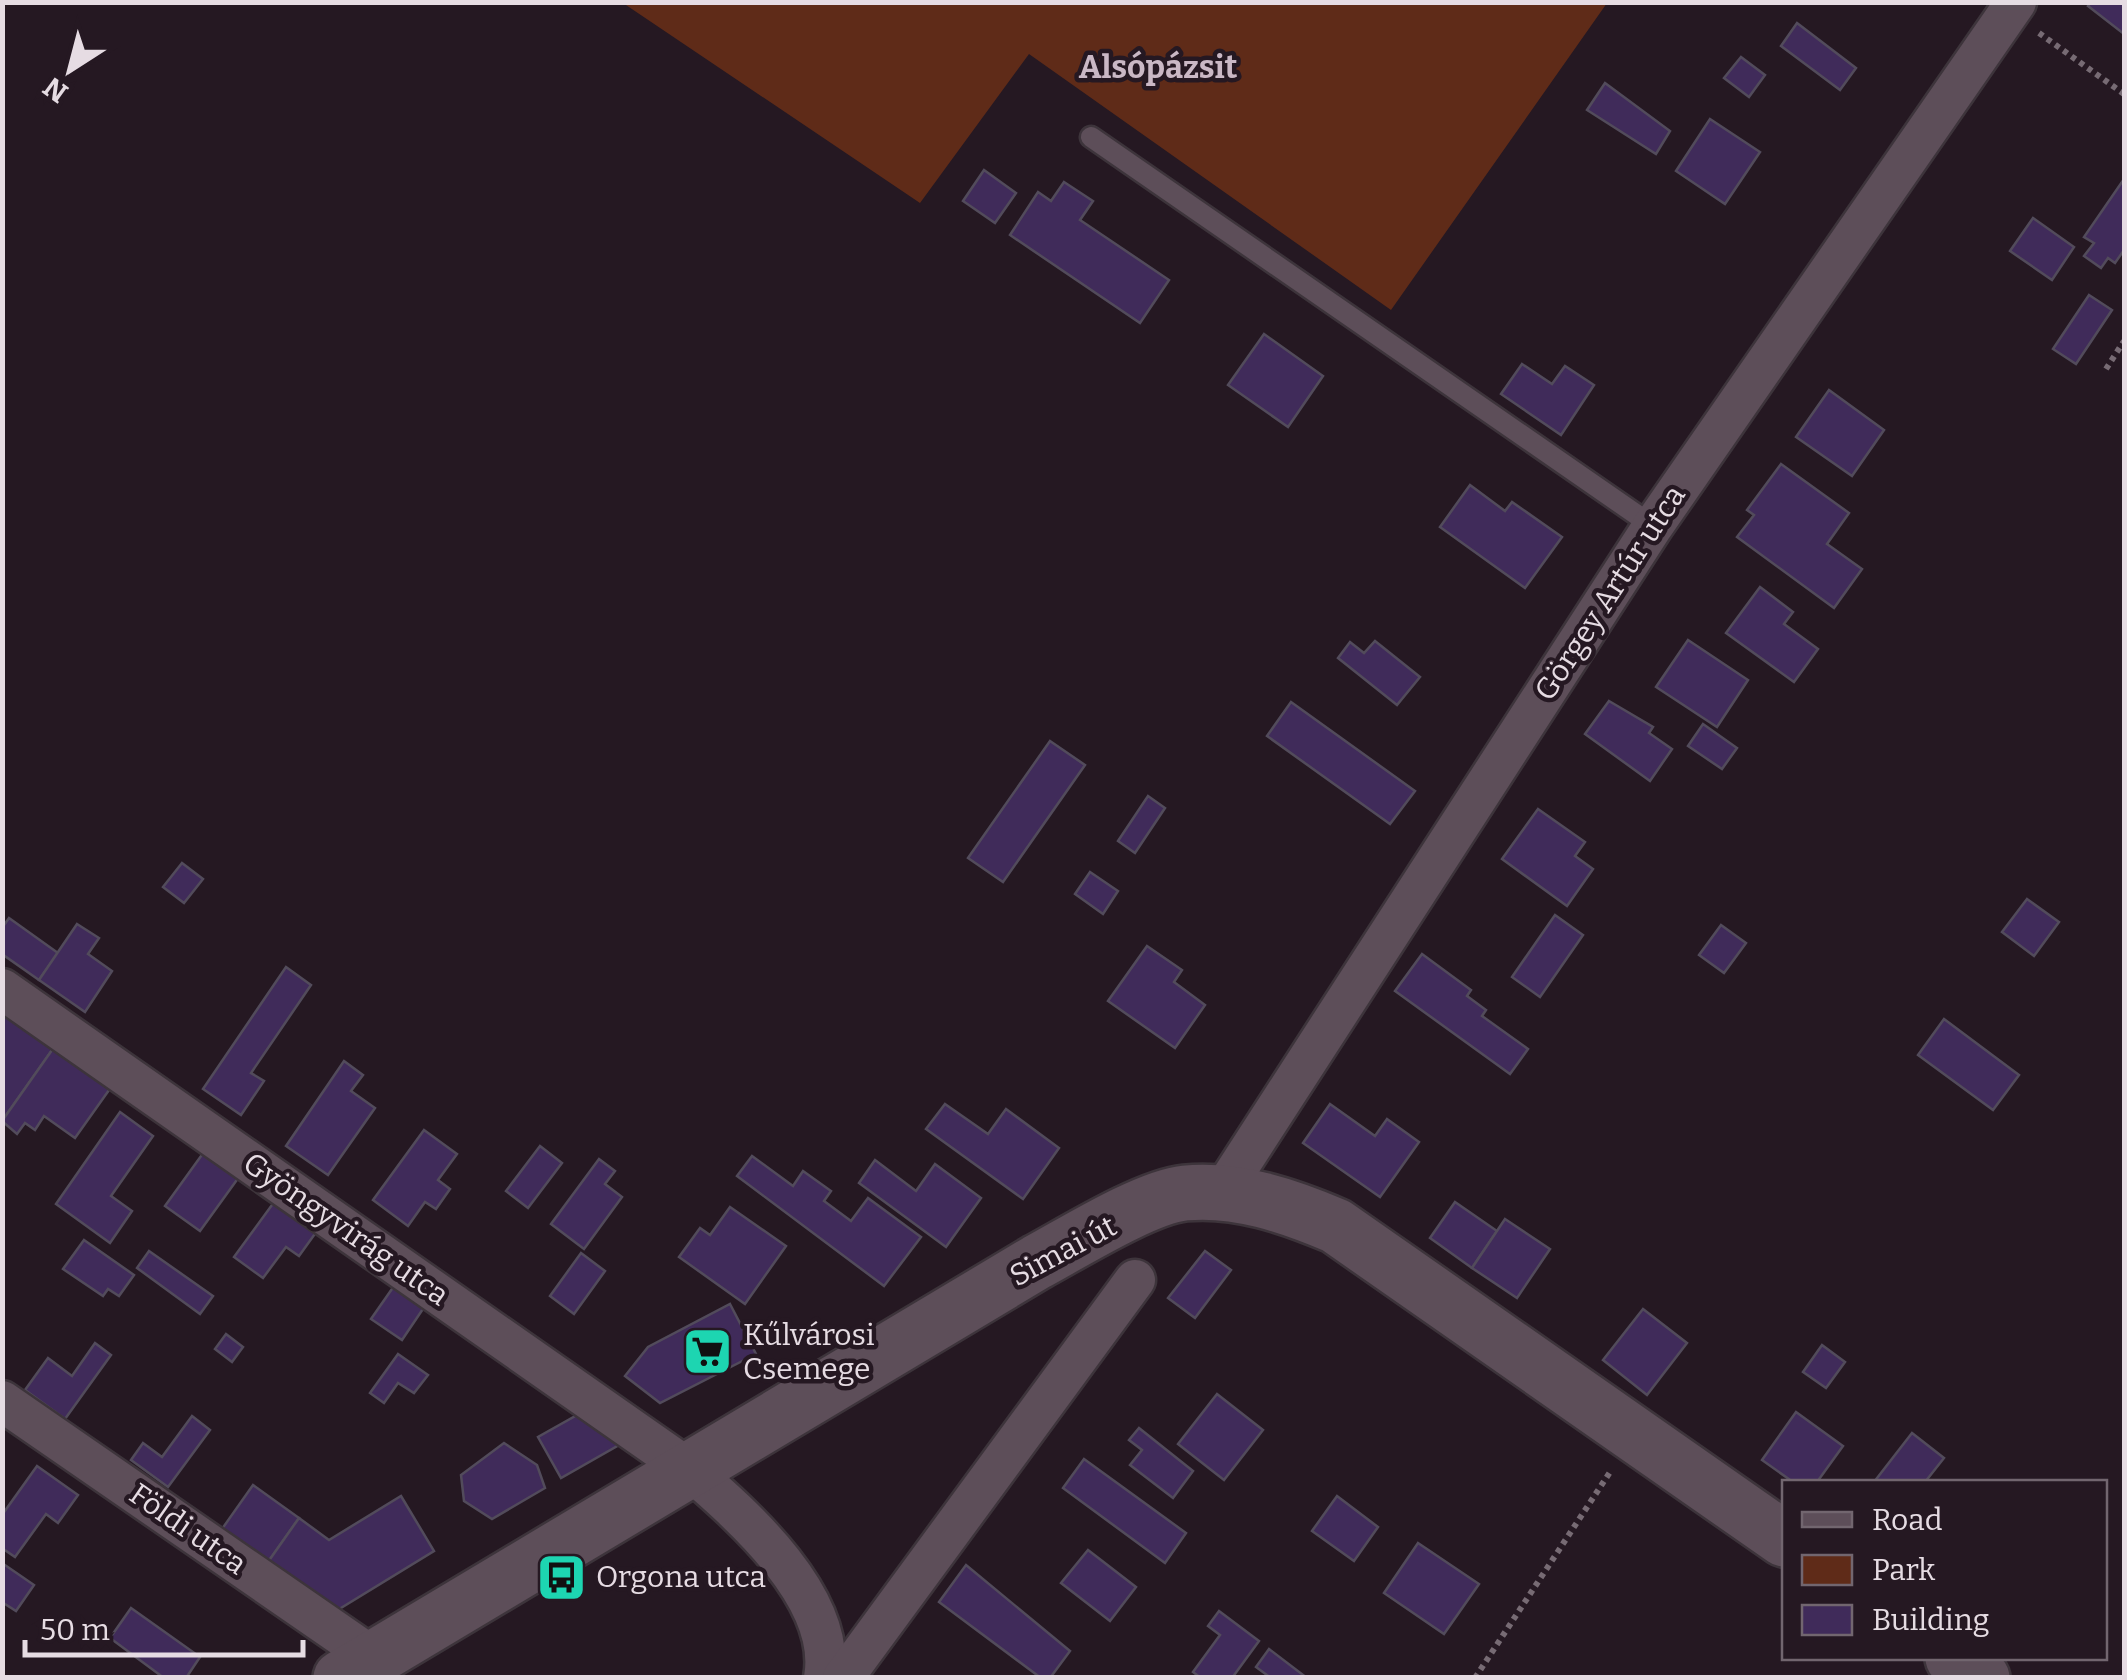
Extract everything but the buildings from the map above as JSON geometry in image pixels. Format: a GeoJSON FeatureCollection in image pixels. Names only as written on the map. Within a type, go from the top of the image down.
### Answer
{"type":"FeatureCollection","features":[{"type":"Feature","properties":{"kind":"main road","name":"Simai út"},"geometry":{"type":"LineString","coordinates":[[357,1668],[1097,1230],[1182,1193],[1264,1200],[1336,1226],[1782,1539]]}},
{"type":"Feature","properties":{"kind":"main road"},"geometry":{"type":"LineString","coordinates":[[1957,1660],[1982,1678]]}},
{"type":"Feature","properties":{"kind":"street","name":"Görgey Artúr utca"},"geometry":{"type":"LineString","coordinates":[[1221,1194],[1653,526],[2012,7]]}},
{"type":"Feature","properties":{"kind":"street","name":"Gyöngyvirág utca"},"geometry":{"type":"LineString","coordinates":[[2,988],[690,1470]]}},
{"type":"Feature","properties":{"kind":"street"},"geometry":{"type":"LineString","coordinates":[[843,1678],[1135,1280]]}},
{"type":"Feature","properties":{"kind":"street","name":"Földi utca"},"geometry":{"type":"LineString","coordinates":[[2,1401],[357,1668]]}},
{"type":"Feature","properties":{"kind":"street"},"geometry":{"type":"LineString","coordinates":[[690,1470],[728,1502],[802,1584],[828,1658],[824,1678]]}},
{"type":"Feature","properties":{"kind":"lane"},"geometry":{"type":"LineString","coordinates":[[1090,137],[1653,526]]}},
{"type":"Feature","properties":{"kind":"path"},"geometry":{"type":"LineString","coordinates":[[2012,7],[2124,94]]}},
{"type":"Feature","properties":{"kind":"path"},"geometry":{"type":"LineString","coordinates":[[2106,369],[2124,341]]}},
{"type":"Feature","properties":{"kind":"path"},"geometry":{"type":"LineString","coordinates":[[1475,1678],[1634,1434]]}},
{"type":"Feature","properties":{"kind":"green space"},"geometry":{"type":"Polygon","coordinates":[[[623,3],[1607,3],[1391,310],[1029,54],[920,203],[623,3]]]}},
{"type":"Feature","properties":{"kind":"place","name":"Kűlvárosi Csemege"},"geometry":{"type":"Point","coordinates":[708,1352]}},
{"type":"Feature","properties":{"kind":"place","name":"Orgona utca"},"geometry":{"type":"Point","coordinates":[561,1577]}},
{"type":"Feature","properties":{"kind":"district","name":"Alsópázsit"},"geometry":{"type":"Point","coordinates":[1158,67]}}]}
